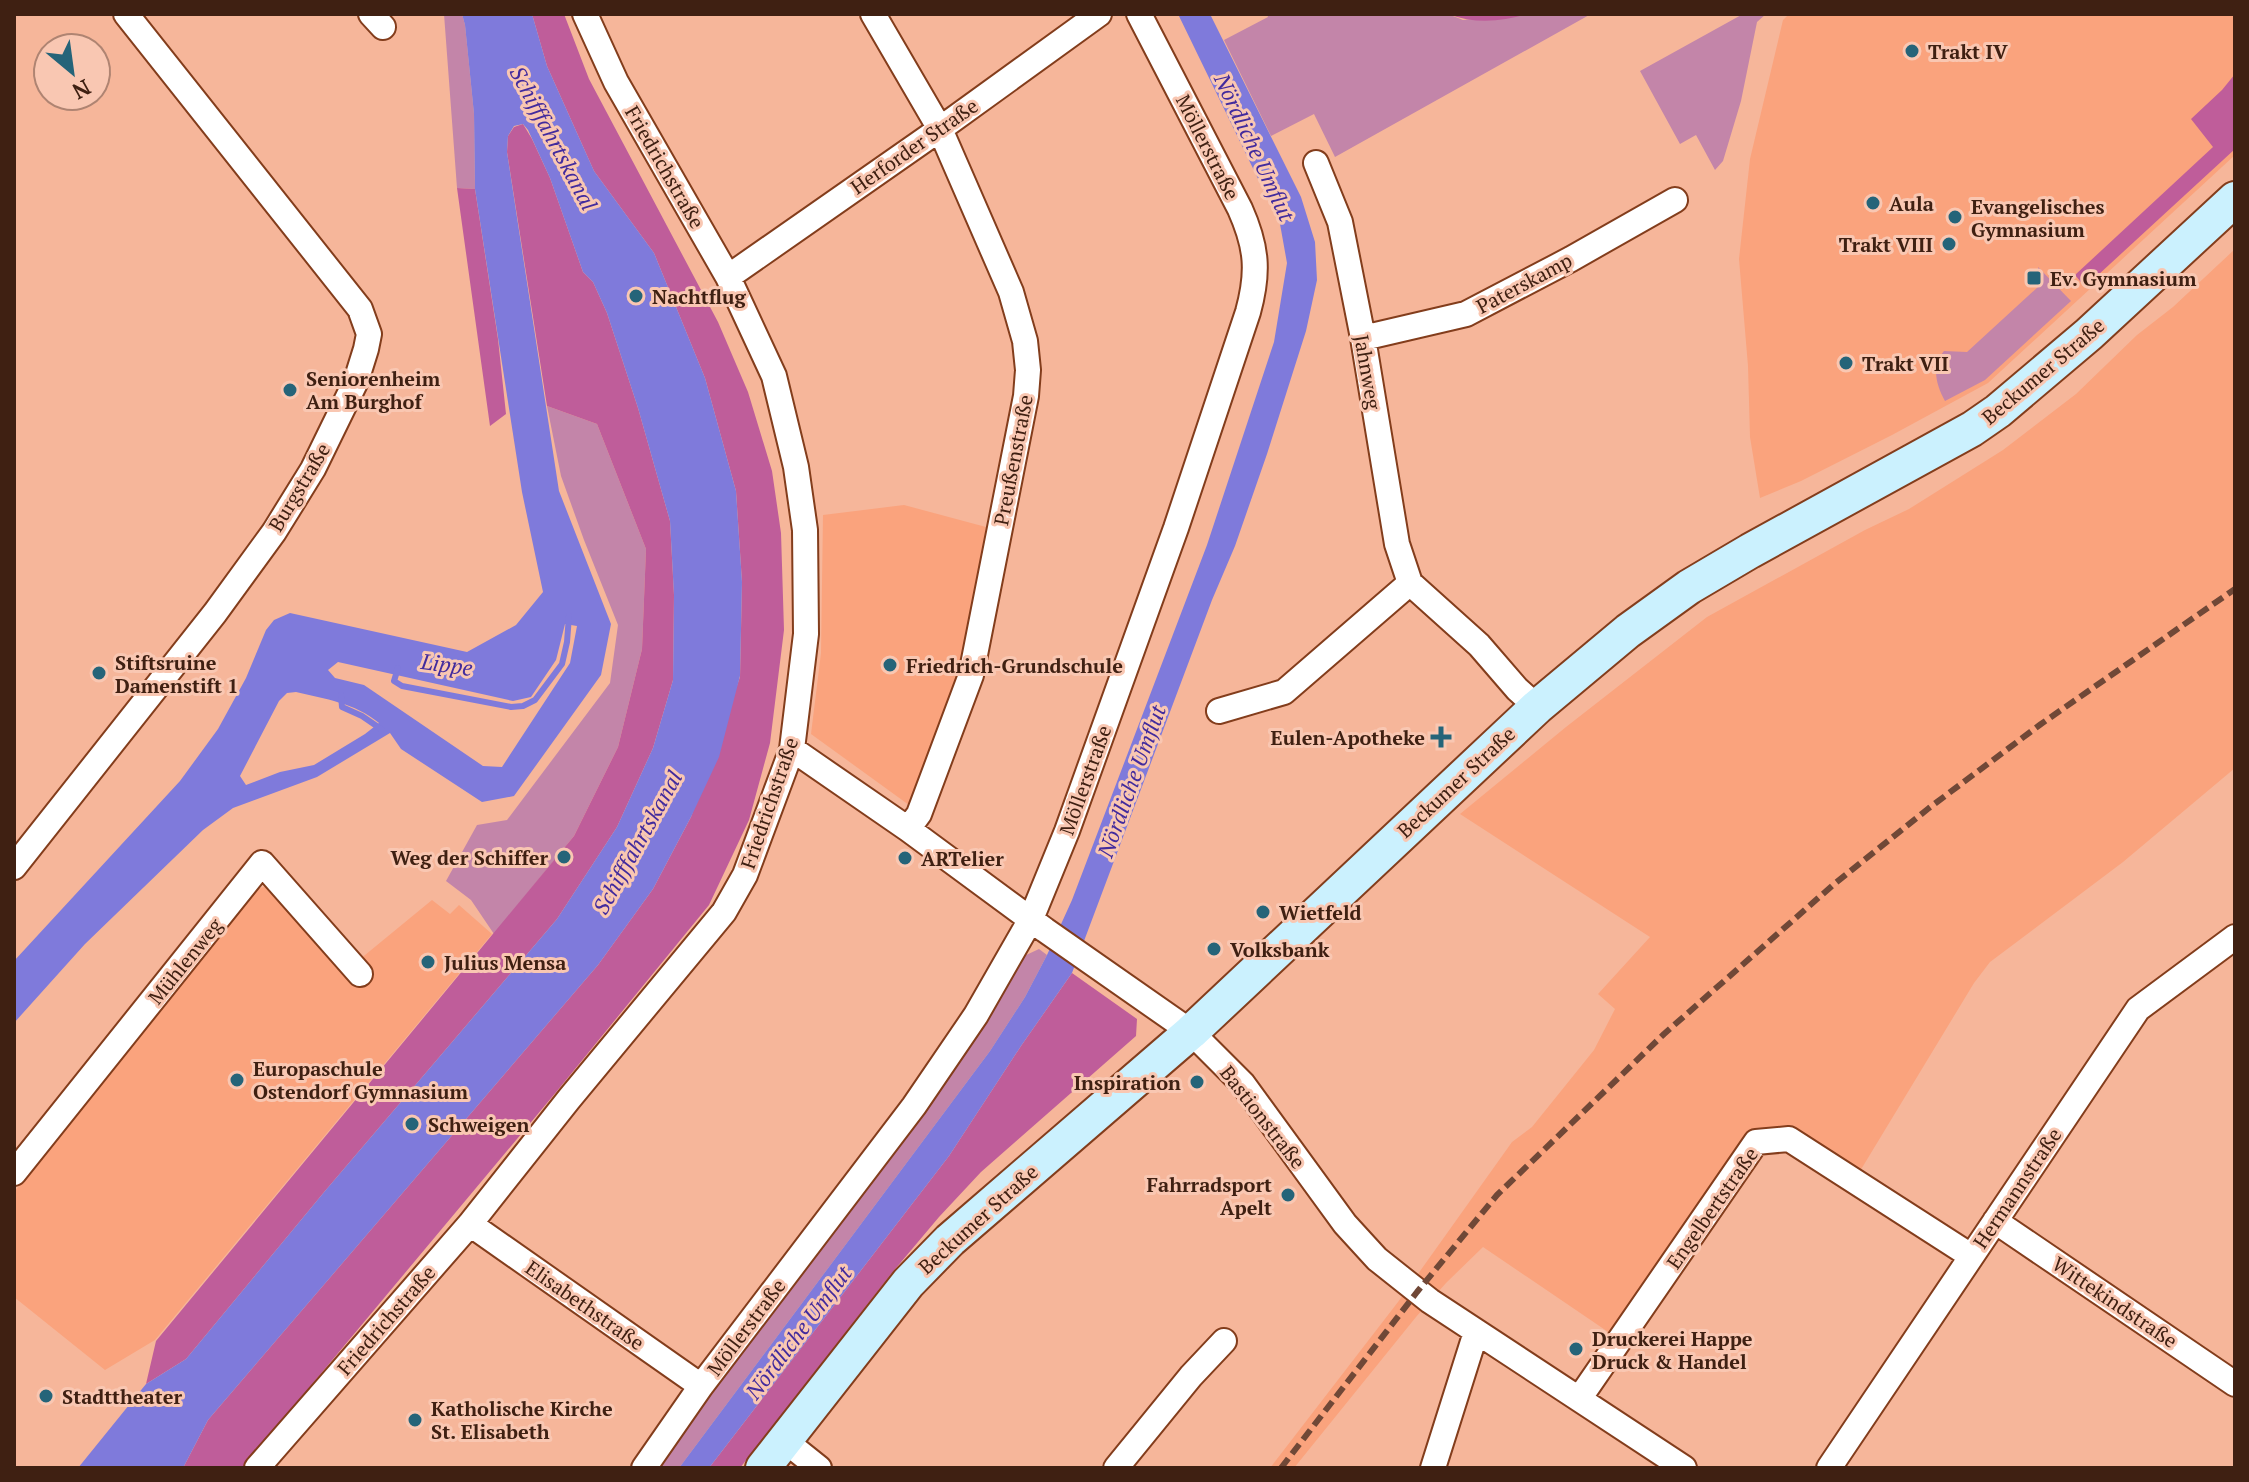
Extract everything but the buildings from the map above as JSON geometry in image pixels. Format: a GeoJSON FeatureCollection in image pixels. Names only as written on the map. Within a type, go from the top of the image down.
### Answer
{"type":"FeatureCollection","features":[{"type":"Feature","properties":{"kind":"main road","name":"Beckumer Straße"},"geometry":{"type":"LineString","coordinates":[[763,1468],[908,1283],[950,1240],[1191,1032],[1537,707],[1628,631],[1689,587],[1972,429],[1998,411],[2089,334],[2235,199]]}},
{"type":"Feature","properties":{"kind":"street","name":"Burgstraße"},"geometry":{"type":"LineString","coordinates":[[14,867],[192,644],[276,528],[313,469],[356,381],[369,334],[360,309],[126,14]]}},
{"type":"Feature","properties":{"kind":"street","name":"Friedrichstraße"},"geometry":{"type":"LineString","coordinates":[[257,1468],[470,1224],[724,912],[745,875],[792,749],[806,634],[805,530],[796,467],[774,376],[728,277],[616,82],[585,14]]}},
{"type":"Feature","properties":{"kind":"street","name":"Preußenstraße"},"geometry":{"type":"LineString","coordinates":[[873,14],[940,129],[1011,292],[1025,341],[1028,370],[1026,396],[971,675],[919,814],[908,829]]}},
{"type":"Feature","properties":{"kind":"street","name":"Herforder Straße"},"geometry":{"type":"LineString","coordinates":[[728,277],[1099,14]]}},
{"type":"Feature","properties":{"kind":"street","name":"Möllerstraße"},"geometry":{"type":"LineString","coordinates":[[644,1468],[701,1386],[914,1106],[1038,924],[1067,831],[1165,557],[1254,291],[1255,254],[1247,225],[1139,14]]}},
{"type":"Feature","properties":{"kind":"street","name":"Jahnweg"},"geometry":{"type":"LineString","coordinates":[[1316,163],[1340,222],[1363,338],[1397,544],[1410,583],[1479,645],[1537,707]]}},
{"type":"Feature","properties":{"kind":"street","name":"Paterskamp"},"geometry":{"type":"LineString","coordinates":[[1363,338],[1466,314],[1675,200]]}},
{"type":"Feature","properties":{"kind":"street"},"geometry":{"type":"LineString","coordinates":[[1219,711],[1284,692],[1410,583]]}},
{"type":"Feature","properties":{"kind":"street","name":"Bastionstraße"},"geometry":{"type":"LineString","coordinates":[[792,749],[1191,1032],[1243,1084],[1345,1224],[1377,1259],[1417,1292],[1684,1468]]}},
{"type":"Feature","properties":{"kind":"street","name":"Mühlenweg"},"geometry":{"type":"LineString","coordinates":[[14,1173],[262,863],[360,974]]}},
{"type":"Feature","properties":{"kind":"street","name":"Hermannstraße"},"geometry":{"type":"LineString","coordinates":[[1829,1468],[2138,1009],[2235,937]]}},
{"type":"Feature","properties":{"kind":"street","name":"Engelbertstraße"},"geometry":{"type":"LineString","coordinates":[[1579,1399],[1756,1142],[1789,1139],[1971,1256]]}},
{"type":"Feature","properties":{"kind":"street","name":"Wittekindstraße"},"geometry":{"type":"LineString","coordinates":[[1995,1221],[2235,1384]]}},
{"type":"Feature","properties":{"kind":"street","name":"Elisabethstraße"},"geometry":{"type":"LineString","coordinates":[[470,1224],[701,1386]]}},
{"type":"Feature","properties":{"kind":"street"},"geometry":{"type":"LineString","coordinates":[[1433,1468],[1476,1332]]}},
{"type":"Feature","properties":{"kind":"street"},"geometry":{"type":"LineString","coordinates":[[1116,1468],[1191,1376],[1224,1341]]}},
{"type":"Feature","properties":{"kind":"street"},"geometry":{"type":"LineString","coordinates":[[784,1440],[819,1468]]}},
{"type":"Feature","properties":{"kind":"shaded area"},"geometry":{"type":"Polygon","coordinates":[[[444,14],[462,14],[465,25],[474,114],[475,189],[457,188],[444,14]]]}},
{"type":"Feature","properties":{"kind":"shaded area"},"geometry":{"type":"Polygon","coordinates":[[[532,14],[564,14],[589,79],[718,322],[748,392],[772,471],[781,533],[784,630],[770,743],[749,820],[709,905],[242,1468],[183,1468],[208,1420],[598,965],[653,889],[691,817],[740,677],[742,582],[736,491],[705,378],[654,253],[594,171],[547,66],[532,14]]]}},
{"type":"Feature","properties":{"kind":"shaded area"},"geometry":{"type":"Polygon","coordinates":[[[1267,14],[1448,14],[1463,20],[1527,14],[1591,14],[1335,157],[1314,114],[1271,136],[1224,40],[1268,17],[1267,14]]]}},
{"type":"Feature","properties":{"kind":"shaded area"},"geometry":{"type":"Polygon","coordinates":[[[1448,14],[1527,14],[1488,21],[1448,14]]]}},
{"type":"Feature","properties":{"kind":"shaded area"},"geometry":{"type":"Polygon","coordinates":[[[1743,14],[1766,14],[1757,22],[1741,101],[1723,161],[1715,170],[1696,135],[1680,144],[1640,71],[1743,14]]]}},
{"type":"Feature","properties":{"kind":"shaded area","name":"Evangelisches Gymnasium"},"geometry":{"type":"Polygon","coordinates":[[[1789,14],[2235,14],[2235,155],[1988,383],[1801,481],[1760,498],[1750,437],[1739,259],[1750,159],[1783,20],[1789,14]]]}},
{"type":"Feature","properties":{"kind":"shaded area"},"geometry":{"type":"Polygon","coordinates":[[[2235,74],[2235,149],[2085,287],[2075,275],[2213,147],[2191,119],[2235,74]]]}},
{"type":"Feature","properties":{"kind":"shaded area"},"geometry":{"type":"Polygon","coordinates":[[[523,124],[550,178],[583,272],[593,282],[607,313],[670,521],[674,595],[673,680],[653,748],[617,827],[557,919],[186,1359],[146,1384],[156,1341],[574,836],[618,747],[642,649],[646,549],[597,424],[547,406],[507,152],[508,136],[514,127],[523,124]]]}},
{"type":"Feature","properties":{"kind":"shaded area"},"geometry":{"type":"Polygon","coordinates":[[[457,188],[475,189],[498,339],[506,414],[490,426],[457,188]]]}},
{"type":"Feature","properties":{"kind":"shaded area"},"geometry":{"type":"Polygon","coordinates":[[[2235,249],[2235,768],[2123,862],[1990,962],[1974,983],[1854,1181],[1789,1139],[1756,1142],[1620,1340],[1483,1247],[1416,1317],[1294,1468],[1270,1468],[1398,1302],[1512,1142],[1532,1127],[1594,1050],[1615,1009],[1598,994],[1650,937],[1460,814],[1707,617],[1909,509],[2003,450],[2076,394],[2137,335],[2173,307],[2235,249]]]}},
{"type":"Feature","properties":{"kind":"shaded area"},"geometry":{"type":"Polygon","coordinates":[[[2038,267],[2071,301],[1985,380],[1945,401],[1936,376],[1937,363],[1944,351],[1967,352],[2039,286],[2038,267]]]}},
{"type":"Feature","properties":{"kind":"shaded area"},"geometry":{"type":"Polygon","coordinates":[[[547,406],[597,424],[646,549],[642,649],[618,747],[574,836],[494,934],[471,900],[446,881],[477,825],[507,820],[610,683],[618,625],[561,476],[547,406]]]}},
{"type":"Feature","properties":{"kind":"shaded area","name":"Friedrich-Grundschule"},"geometry":{"type":"Polygon","coordinates":[[[904,505],[986,527],[959,678],[909,805],[811,734],[821,653],[823,515],[904,505]]]}},
{"type":"Feature","properties":{"kind":"shaded area","name":"Europaschule Ostendorf Gymnasium"},"geometry":{"type":"Polygon","coordinates":[[[267,886],[348,969],[432,900],[450,914],[459,905],[492,934],[155,1340],[105,1370],[14,1297],[14,1192],[257,889],[267,886]]]}},
{"type":"Feature","properties":{"kind":"shaded area"},"geometry":{"type":"Polygon","coordinates":[[[1039,949],[1047,955],[1025,997],[990,1051],[679,1468],[656,1468],[709,1392],[924,1113],[985,1025],[1024,956],[1039,949]]]}},
{"type":"Feature","properties":{"kind":"shaded area"},"geometry":{"type":"Polygon","coordinates":[[[1072,973],[1137,1019],[1136,1036],[981,1172],[939,1217],[740,1468],[709,1468],[949,1156],[1072,973]]]}},
{"type":"Feature","properties":{"kind":"water"},"geometry":{"type":"Polygon","coordinates":[[[462,14],[532,14],[547,66],[594,171],[654,253],[705,378],[736,491],[742,582],[740,676],[719,757],[653,889],[598,965],[208,1420],[183,1468],[78,1468],[146,1384],[186,1359],[557,919],[617,827],[653,748],[673,680],[674,595],[670,521],[638,408],[607,313],[593,282],[583,272],[550,178],[528,130],[523,124],[514,126],[508,136],[507,152],[559,491],[611,624],[601,675],[514,796],[482,802],[401,749],[390,733],[317,777],[233,808],[203,830],[85,944],[14,1023],[14,961],[180,781],[218,729],[246,678],[266,630],[274,620],[290,613],[467,652],[516,625],[543,592],[522,492],[475,189],[474,114],[462,14]],[[565,624],[556,660],[531,697],[513,701],[338,662],[328,670],[335,678],[364,685],[483,766],[502,767],[570,663],[577,626],[565,624]],[[296,692],[287,693],[279,701],[240,776],[246,785],[280,772],[314,765],[379,723],[350,706],[296,692]]]}},
{"type":"Feature","properties":{"kind":"water","name":"Nördliche Umflut"},"geometry":{"type":"Polygon","coordinates":[[[1178,14],[1210,14],[1301,197],[1315,242],[1317,280],[1306,331],[1267,454],[1235,546],[1072,973],[949,1156],[709,1468],[679,1468],[990,1051],[1025,997],[1072,900],[1207,545],[1274,342],[1287,263],[1280,224],[1178,14]]]}},
{"type":"Feature","properties":{"kind":"waterway"},"geometry":{"type":"LineString","coordinates":[[398,668],[394,681],[402,686],[511,707],[523,706],[535,700],[562,664],[569,616]]}},
{"type":"Feature","properties":{"kind":"waterway"},"geometry":{"type":"LineString","coordinates":[[341,695],[342,707],[381,729]]}},
{"type":"Feature","properties":{"kind":"railway"},"geometry":{"type":"LineString","coordinates":[[1281,1468],[1417,1292],[1497,1195],[1664,1034],[1833,885],[1929,808],[2041,724],[2235,589]]}},
{"type":"Feature","properties":{"kind":"place","name":"Trakt IV"},"geometry":{"type":"Point","coordinates":[1912,51]}},
{"type":"Feature","properties":{"kind":"place","name":"Aula"},"geometry":{"type":"Point","coordinates":[1873,203]}},
{"type":"Feature","properties":{"kind":"place","name":"Evangelisches Gymnasium"},"geometry":{"type":"Point","coordinates":[1955,217]}},
{"type":"Feature","properties":{"kind":"place","name":"Trakt VIII"},"geometry":{"type":"Point","coordinates":[1949,244]}},
{"type":"Feature","properties":{"kind":"place","name":"Ev. Gymnasium"},"geometry":{"type":"Point","coordinates":[2034,278]}},
{"type":"Feature","properties":{"kind":"place","name":"Nachtflug"},"geometry":{"type":"Point","coordinates":[636,296]}},
{"type":"Feature","properties":{"kind":"place","name":"Trakt VII"},"geometry":{"type":"Point","coordinates":[1846,363]}},
{"type":"Feature","properties":{"kind":"place","name":"Seniorenheim Am Burghof"},"geometry":{"type":"Point","coordinates":[290,390]}},
{"type":"Feature","properties":{"kind":"place","name":"Friedrich-Grundschule"},"geometry":{"type":"Point","coordinates":[890,665]}},
{"type":"Feature","properties":{"kind":"place","name":"Stiftsruine Damenstift 1"},"geometry":{"type":"Point","coordinates":[99,673]}},
{"type":"Feature","properties":{"kind":"place","name":"Eulen-Apotheke"},"geometry":{"type":"Point","coordinates":[1441,737]}},
{"type":"Feature","properties":{"kind":"place","name":"Weg der Schiffer"},"geometry":{"type":"Point","coordinates":[564,857]}},
{"type":"Feature","properties":{"kind":"place","name":"ARTelier"},"geometry":{"type":"Point","coordinates":[905,858]}},
{"type":"Feature","properties":{"kind":"place","name":"Wietfeld"},"geometry":{"type":"Point","coordinates":[1263,912]}},
{"type":"Feature","properties":{"kind":"place","name":"Volksbank"},"geometry":{"type":"Point","coordinates":[1214,949]}},
{"type":"Feature","properties":{"kind":"place","name":"Julius Mensa"},"geometry":{"type":"Point","coordinates":[428,962]}},
{"type":"Feature","properties":{"kind":"place","name":"Europaschule Ostendorf Gymnasium"},"geometry":{"type":"Point","coordinates":[237,1080]}},
{"type":"Feature","properties":{"kind":"place","name":"Inspiration"},"geometry":{"type":"Point","coordinates":[1197,1082]}},
{"type":"Feature","properties":{"kind":"place","name":"Schweigen"},"geometry":{"type":"Point","coordinates":[412,1124]}},
{"type":"Feature","properties":{"kind":"place","name":"Fahrradsport Apelt"},"geometry":{"type":"Point","coordinates":[1288,1195]}},
{"type":"Feature","properties":{"kind":"place","name":"Druckerei Happe Druck & Handel"},"geometry":{"type":"Point","coordinates":[1576,1349]}},
{"type":"Feature","properties":{"kind":"place","name":"Stadttheater"},"geometry":{"type":"Point","coordinates":[46,1396]}},
{"type":"Feature","properties":{"kind":"place","name":"Katholische Kirche St. Elisabeth"},"geometry":{"type":"Point","coordinates":[415,1420]}},
{"type":"Feature","properties":{"kind":"water label","name":"Schifffahrtskanal"},"geometry":{"type":"Point","coordinates":[554,138]}},
{"type":"Feature","properties":{"kind":"water label","name":"Lippe"},"geometry":{"type":"Point","coordinates":[447,664]}},
{"type":"Feature","properties":{"kind":"water label","name":"Schifffahrtskanal"},"geometry":{"type":"Point","coordinates":[637,842]}}]}
